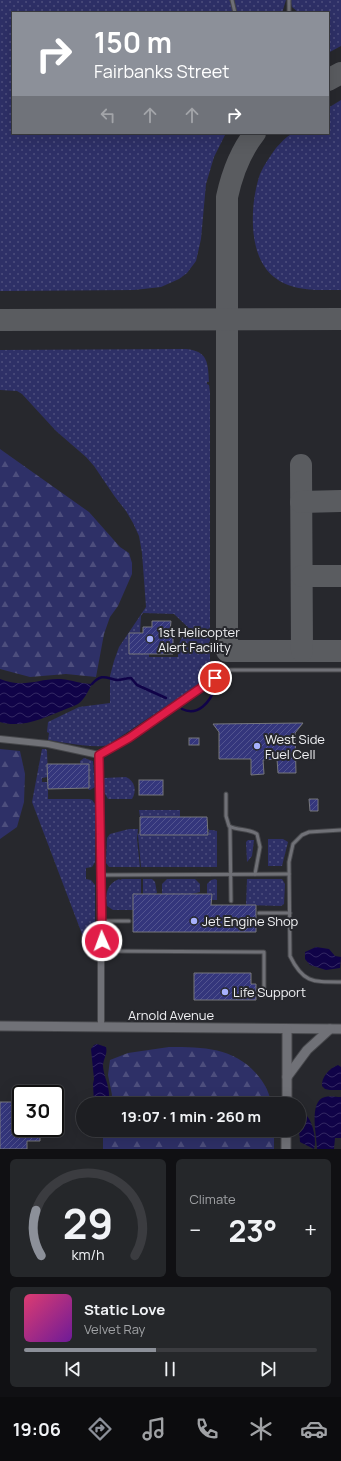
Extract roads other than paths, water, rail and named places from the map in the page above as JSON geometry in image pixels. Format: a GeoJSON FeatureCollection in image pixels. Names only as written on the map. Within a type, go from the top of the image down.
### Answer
{"type":"FeatureCollection","features":[{"type":"Feature","properties":{"kind":"street"},"geometry":{"type":"LineString","coordinates":[[0,740],[48,744],[99,755],[129,738],[215,678]]}},
{"type":"Feature","properties":{"kind":"street"},"geometry":{"type":"LineString","coordinates":[[99,755],[101,1027]]}},
{"type":"Feature","properties":{"kind":"street","name":"Arnold Avenue"},"geometry":{"type":"LineString","coordinates":[[0,1026],[341,1029]]}},
{"type":"Feature","properties":{"kind":"street"},"geometry":{"type":"LineString","coordinates":[[287,1029],[287,1097]]}},
{"type":"Feature","properties":{"kind":"street"},"geometry":{"type":"LineString","coordinates":[[287,1077],[307,1050],[330,1029]]}},
{"type":"Feature","properties":{"kind":"street"},"geometry":{"type":"LineString","coordinates":[[286,1137],[286,1149]]}},
{"type":"Feature","properties":{"kind":"lane"},"geometry":{"type":"LineString","coordinates":[[232,0],[235,12]]}},
{"type":"Feature","properties":{"kind":"lane"},"geometry":{"type":"LineString","coordinates":[[289,0],[290,12]]}},
{"type":"Feature","properties":{"kind":"lane"},"geometry":{"type":"LineString","coordinates":[[215,678],[227,670],[341,670]]}},
{"type":"Feature","properties":{"kind":"lane"},"geometry":{"type":"LineString","coordinates":[[226,794],[226,816],[230,827],[231,901]]}},
{"type":"Feature","properties":{"kind":"lane"},"geometry":{"type":"LineString","coordinates":[[230,827],[250,830],[257,834],[260,847],[255,874]]}},
{"type":"Feature","properties":{"kind":"lane"},"geometry":{"type":"LineString","coordinates":[[341,830],[309,832],[302,834],[293,844],[289,862],[290,956],[296,967],[305,977],[310,980],[341,982]]}},
{"type":"Feature","properties":{"kind":"lane"},"geometry":{"type":"LineString","coordinates":[[100,875],[289,874]]}},
{"type":"Feature","properties":{"kind":"lane"},"geometry":{"type":"LineString","coordinates":[[258,913],[290,913]]}},
{"type":"Feature","properties":{"kind":"lane"},"geometry":{"type":"LineString","coordinates":[[101,921],[129,921]]}},
{"type":"Feature","properties":{"kind":"lane"},"geometry":{"type":"LineString","coordinates":[[101,951],[264,952],[264,996]]}},
{"type":"Feature","properties":{"kind":"water"},"geometry":{"type":"Polygon","coordinates":[[[0,679],[9,682],[24,683],[61,679],[92,684],[77,705],[34,721],[8,724],[0,722],[0,679]]]}},
{"type":"Feature","properties":{"kind":"water"},"geometry":{"type":"Polygon","coordinates":[[[316,947],[329,949],[335,956],[341,957],[340,968],[326,970],[310,965],[305,959],[305,952],[316,947]]]}},
{"type":"Feature","properties":{"kind":"water"},"geometry":{"type":"Polygon","coordinates":[[[97,1044],[106,1047],[103,1066],[109,1097],[94,1097],[94,1079],[91,1049],[97,1044]]]}},
{"type":"Feature","properties":{"kind":"water"},"geometry":{"type":"Polygon","coordinates":[[[338,1065],[341,1067],[341,1090],[325,1089],[322,1086],[323,1079],[332,1068],[338,1065]]]}},
{"type":"Feature","properties":{"kind":"water"},"geometry":{"type":"Polygon","coordinates":[[[325,1097],[341,1097],[341,1138],[335,1138],[334,1149],[317,1149],[315,1112],[317,1105],[320,1100],[325,1097]]]}},
{"type":"Feature","properties":{"kind":"water"},"geometry":{"type":"Polygon","coordinates":[[[306,1116],[309,1119],[314,1132],[314,1149],[300,1142],[300,1137],[306,1137],[306,1116]]]}},
{"type":"Feature","properties":{"kind":"waterway"},"geometry":{"type":"LineString","coordinates":[[92,684],[101,677],[117,680],[131,678],[137,685],[166,698]]}},
{"type":"Feature","properties":{"kind":"waterway"},"geometry":{"type":"LineString","coordinates":[[182,709],[193,711],[203,707],[207,703],[215,688]]}},
{"type":"Feature","properties":{"kind":"place","name":"1st Helicopter Alert Facility"},"geometry":{"type":"Point","coordinates":[150,639]}},
{"type":"Feature","properties":{"kind":"place","name":"West Side Fuel Cell"},"geometry":{"type":"Point","coordinates":[257,746]}},
{"type":"Feature","properties":{"kind":"place","name":"Jet Engine Shop"},"geometry":{"type":"Point","coordinates":[194,921]}},
{"type":"Feature","properties":{"kind":"place","name":"Life Support"},"geometry":{"type":"Point","coordinates":[225,992]}}]}
